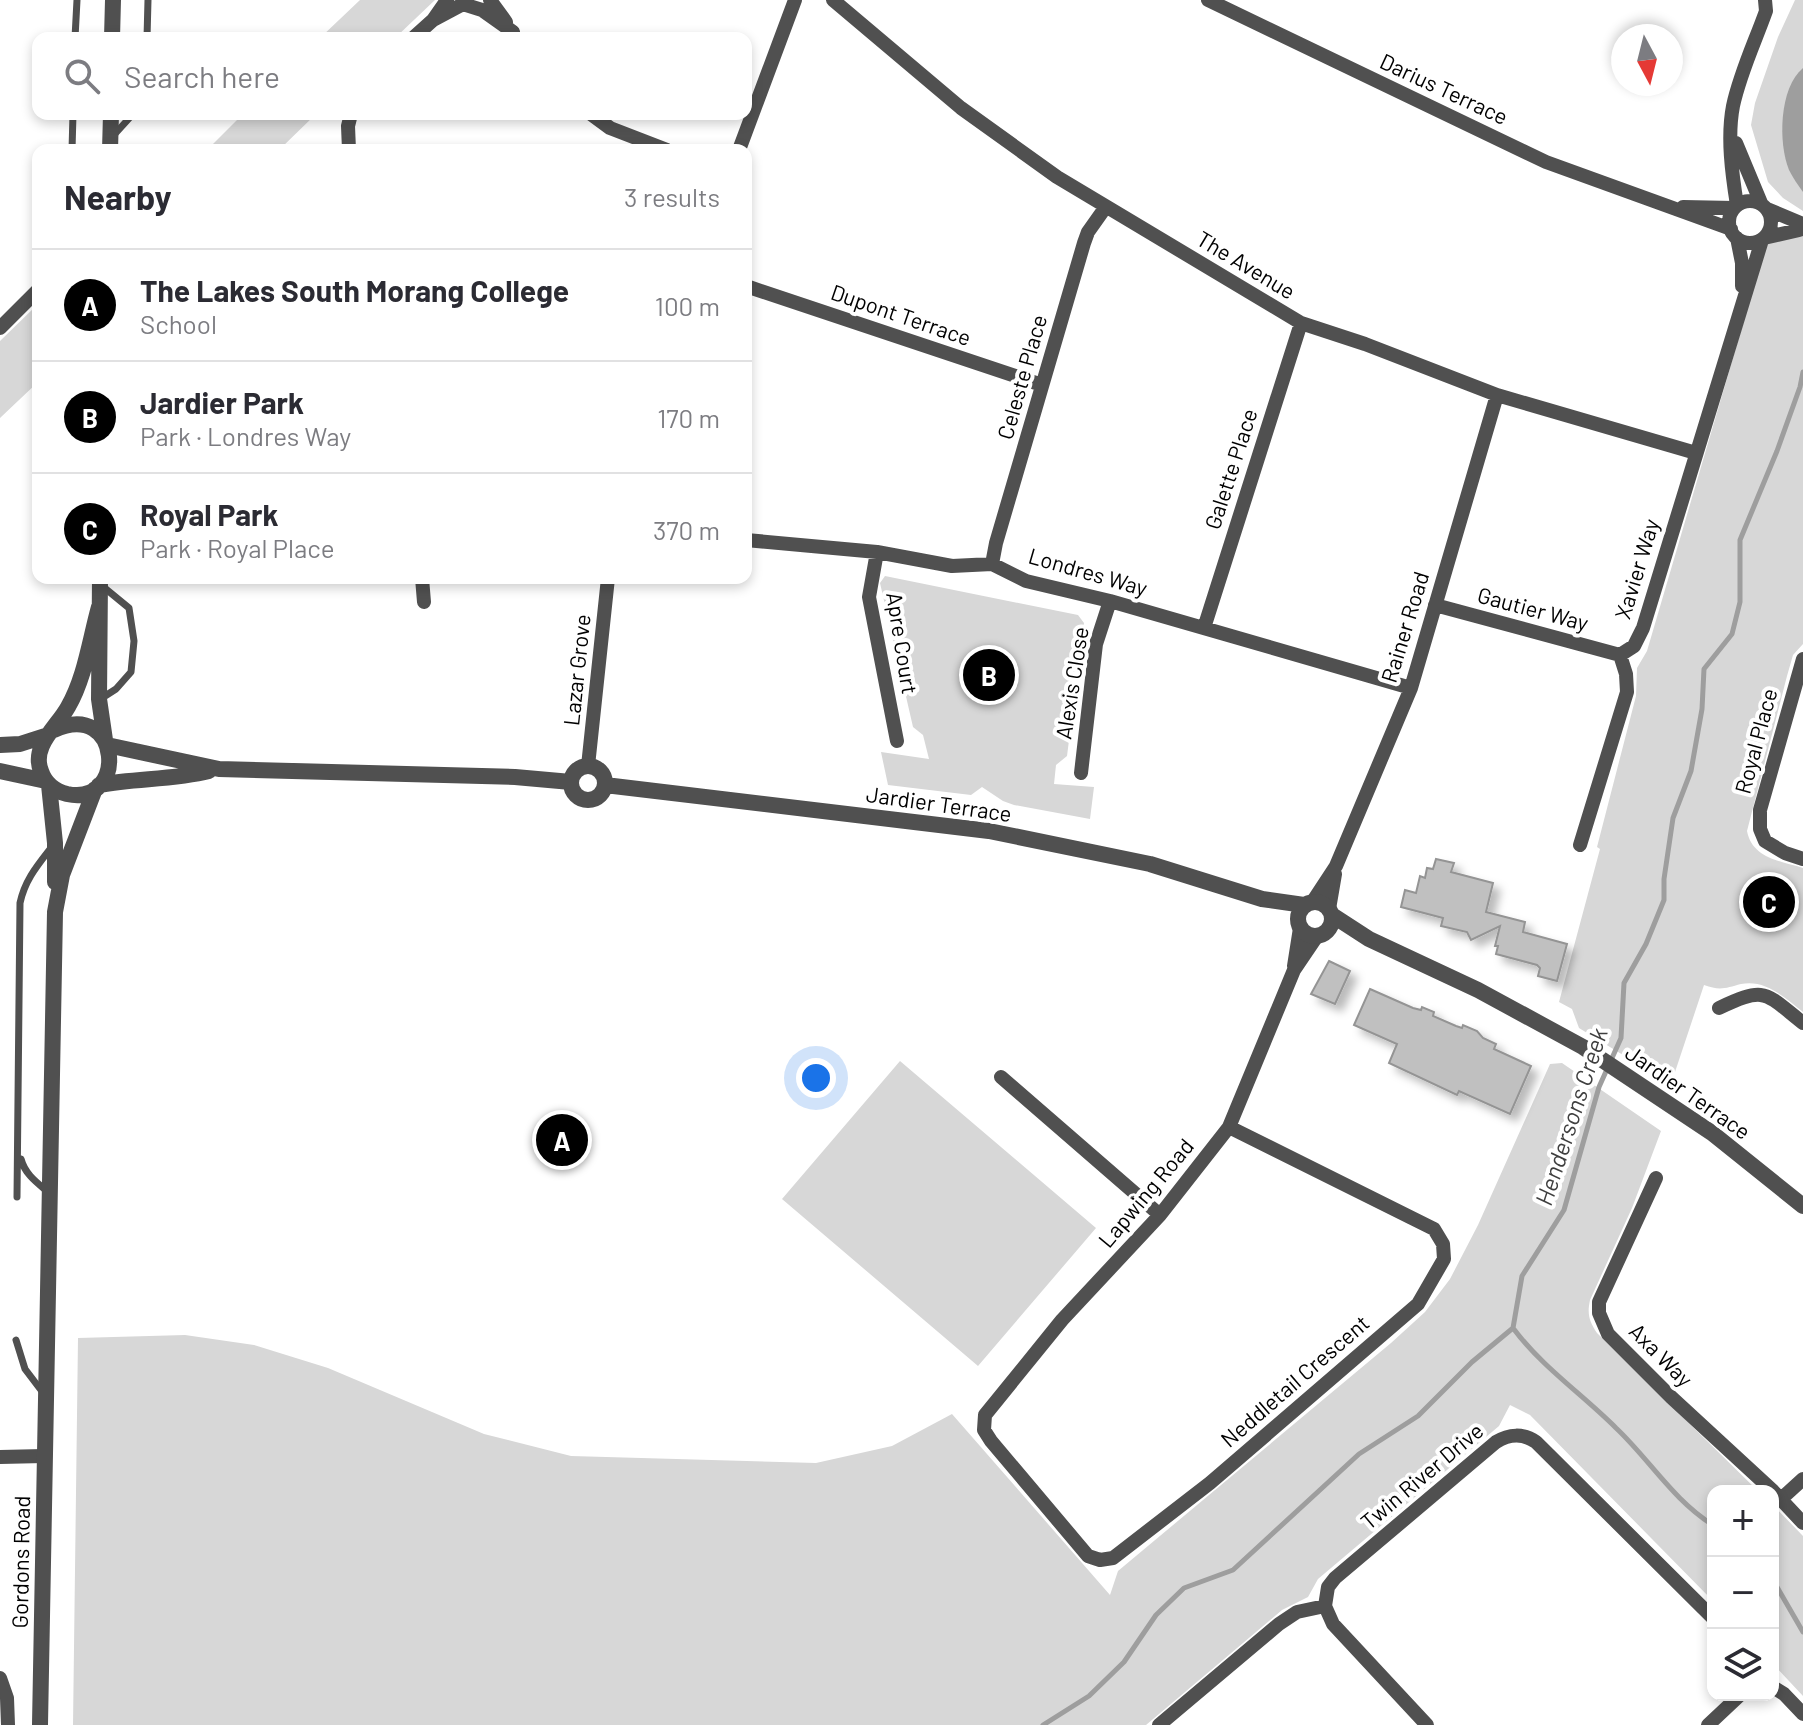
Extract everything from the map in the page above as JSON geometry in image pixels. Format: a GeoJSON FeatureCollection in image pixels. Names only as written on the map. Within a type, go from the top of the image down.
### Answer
{"type":"FeatureCollection","features":[{"type":"Feature","properties":{"kind":"street"},"geometry":{"type":"LineString","coordinates":[[112,32],[113,0]]}},
{"type":"Feature","properties":{"kind":"street"},"geometry":{"type":"LineString","coordinates":[[420,32],[447,0]]}},
{"type":"Feature","properties":{"kind":"street"},"geometry":{"type":"LineString","coordinates":[[490,0],[514,32]]}},
{"type":"Feature","properties":{"kind":"street"},"geometry":{"type":"LineString","coordinates":[[752,115],[795,0]]}},
{"type":"Feature","properties":{"kind":"street","name":"The Avenue"},"geometry":{"type":"LineString","coordinates":[[833,0],[961,108],[1045,169],[1105,208],[1301,323],[1497,395],[1696,453]]}},
{"type":"Feature","properties":{"kind":"street","name":"Darius Terrace"},"geometry":{"type":"LineString","coordinates":[[1208,0],[1546,162],[1734,234]]}},
{"type":"Feature","properties":{"kind":"street"},"geometry":{"type":"LineString","coordinates":[[1765,0],[1766,11],[1736,94],[1731,127],[1736,207],[1730,218],[1734,234],[1749,243],[1803,227]]}},
{"type":"Feature","properties":{"kind":"street"},"geometry":{"type":"LineString","coordinates":[[433,20],[463,4],[474,3],[512,32]]}},
{"type":"Feature","properties":{"kind":"street"},"geometry":{"type":"LineString","coordinates":[[110,144],[111,120]]}},
{"type":"Feature","properties":{"kind":"street"},"geometry":{"type":"LineString","coordinates":[[349,144],[350,120]]}},
{"type":"Feature","properties":{"kind":"street"},"geometry":{"type":"LineString","coordinates":[[599,120],[610,128],[651,144]]}},
{"type":"Feature","properties":{"kind":"street"},"geometry":{"type":"LineString","coordinates":[[741,144],[750,120]]}},
{"type":"Feature","properties":{"kind":"street"},"geometry":{"type":"LineString","coordinates":[[1731,127],[1770,214],[1771,227],[1763,239]]}},
{"type":"Feature","properties":{"kind":"street"},"geometry":{"type":"LineString","coordinates":[[1736,207],[1749,201],[1803,227]]}},
{"type":"Feature","properties":{"kind":"street","name":"Darius Terrace"},"geometry":{"type":"LineString","coordinates":[[1667,206],[1736,207]]}},
{"type":"Feature","properties":{"kind":"street","name":"Celeste Place"},"geometry":{"type":"LineString","coordinates":[[992,564],[1088,232],[1105,208]]}},
{"type":"Feature","properties":{"kind":"street","name":"Xavier Way"},"geometry":{"type":"LineString","coordinates":[[1734,234],[1742,263],[1742,298]]}},
{"type":"Feature","properties":{"kind":"street","name":"Xavier Way"},"geometry":{"type":"LineString","coordinates":[[1620,655],[1634,646],[1643,628],[1742,298],[1763,239]]}},
{"type":"Feature","properties":{"kind":"street","name":"Dupont Terrace"},"geometry":{"type":"LineString","coordinates":[[752,288],[1042,385]]}},
{"type":"Feature","properties":{"kind":"street"},"geometry":{"type":"LineString","coordinates":[[0,328],[32,296]]}},
{"type":"Feature","properties":{"kind":"street","name":"Galette Place"},"geometry":{"type":"LineString","coordinates":[[1204,628],[1301,323]]}},
{"type":"Feature","properties":{"kind":"street","name":"Rainer Road"},"geometry":{"type":"LineString","coordinates":[[1309,903],[1336,866],[1411,688],[1497,395]]}},
{"type":"Feature","properties":{"kind":"street","name":"Londres Way"},"geometry":{"type":"LineString","coordinates":[[752,541],[877,552],[952,566],[992,564],[1026,581],[1110,601],[1411,688]]}},
{"type":"Feature","properties":{"kind":"street","name":"Apre Court"},"geometry":{"type":"LineString","coordinates":[[877,552],[869,597],[897,741]]}},
{"type":"Feature","properties":{"kind":"street"},"geometry":{"type":"LineString","coordinates":[[97,787],[110,766],[99,699],[100,584]]}},
{"type":"Feature","properties":{"kind":"street"},"geometry":{"type":"LineString","coordinates":[[422,584],[424,602]]}},
{"type":"Feature","properties":{"kind":"street","name":"Lazar Grove"},"geometry":{"type":"LineString","coordinates":[[588,766],[607,584]]}},
{"type":"Feature","properties":{"kind":"street","name":"Alexis Close"},"geometry":{"type":"LineString","coordinates":[[1081,773],[1096,644],[1110,601]]}},
{"type":"Feature","properties":{"kind":"street","name":"Gautier Way"},"geometry":{"type":"LineString","coordinates":[[1435,605],[1620,655]]}},
{"type":"Feature","properties":{"kind":"street"},"geometry":{"type":"LineString","coordinates":[[48,783],[39,763],[42,743],[70,704],[99,607]]}},
{"type":"Feature","properties":{"kind":"street"},"geometry":{"type":"LineString","coordinates":[[1580,845],[1627,692],[1620,655]]}},
{"type":"Feature","properties":{"kind":"street","name":"Royal Place"},"geometry":{"type":"LineString","coordinates":[[1803,659],[1760,810],[1765,841],[1803,859]]}},
{"type":"Feature","properties":{"kind":"street"},"geometry":{"type":"LineString","coordinates":[[0,745],[20,744],[76,724],[87,726],[106,742],[184,764],[219,769],[515,777],[571,782]]}},
{"type":"Feature","properties":{"kind":"street"},"geometry":{"type":"LineString","coordinates":[[588,766],[601,773],[605,785],[597,796],[586,799],[577,795],[571,782],[577,770],[588,766]]}},
{"type":"Feature","properties":{"kind":"street"},"geometry":{"type":"LineString","coordinates":[[0,771],[48,783],[60,792],[72,795],[133,779],[185,777],[219,769]]}},
{"type":"Feature","properties":{"kind":"street","name":"Gordons Road"},"geometry":{"type":"LineString","coordinates":[[40,1725],[55,912],[55,843],[48,783]]}},
{"type":"Feature","properties":{"kind":"street","name":"Jardier Terrace"},"geometry":{"type":"LineString","coordinates":[[605,785],[1004,834],[1150,864],[1262,899],[1309,903]]}},
{"type":"Feature","properties":{"kind":"street","name":"Gordons Road"},"geometry":{"type":"LineString","coordinates":[[55,912],[62,875],[97,787]]}},
{"type":"Feature","properties":{"kind":"street","name":"Rainer Road"},"geometry":{"type":"LineString","coordinates":[[1331,912],[1336,866]]}},
{"type":"Feature","properties":{"kind":"street","name":"Jardier Terrace"},"geometry":{"type":"LineString","coordinates":[[1262,899],[1299,924]]}},
{"type":"Feature","properties":{"kind":"street"},"geometry":{"type":"LineString","coordinates":[[1320,902],[1331,912],[1331,925],[1321,934],[1308,934],[1299,924],[1299,912],[1309,903],[1320,902]]}},
{"type":"Feature","properties":{"kind":"street","name":"Jardier Terrace"},"geometry":{"type":"LineString","coordinates":[[1331,912],[1369,939],[1478,990],[1583,1047],[1712,1133],[1803,1206]]}},
{"type":"Feature","properties":{"kind":"street","name":"Lapwing Road"},"geometry":{"type":"LineString","coordinates":[[1294,970],[1299,924]]}},
{"type":"Feature","properties":{"kind":"street","name":"Jardier Terrace"},"geometry":{"type":"LineString","coordinates":[[1321,934],[1369,939]]}},
{"type":"Feature","properties":{"kind":"street","name":"Lapwing Road"},"geometry":{"type":"LineString","coordinates":[[985,1415],[1062,1320],[1160,1215],[1229,1127],[1294,970],[1321,934]]}},
{"type":"Feature","properties":{"kind":"street"},"geometry":{"type":"LineString","coordinates":[[1719,1008],[1748,995],[1761,994],[1774,999],[1803,1023]]}},
{"type":"Feature","properties":{"kind":"street"},"geometry":{"type":"LineString","coordinates":[[1001,1077],[1160,1215]]}},
{"type":"Feature","properties":{"kind":"street","name":"Neddletail Crescent"},"geometry":{"type":"LineString","coordinates":[[985,1415],[984,1430],[991,1441],[1088,1556],[1100,1560],[1113,1558],[1210,1483],[1418,1304],[1444,1259],[1443,1244],[1434,1229],[1229,1127]]}},
{"type":"Feature","properties":{"kind":"street","name":"Axa Way"},"geometry":{"type":"LineString","coordinates":[[1656,1178],[1599,1302],[1602,1322],[1608,1334],[1671,1397],[1766,1485]]}},
{"type":"Feature","properties":{"kind":"street","name":"Twin River Drive"},"geometry":{"type":"LineString","coordinates":[[1325,1606],[1328,1587],[1335,1578],[1496,1442],[1518,1436],[1536,1442],[1707,1612]]}},
{"type":"Feature","properties":{"kind":"street"},"geometry":{"type":"LineString","coordinates":[[0,1457],[44,1456]]}},
{"type":"Feature","properties":{"kind":"street"},"geometry":{"type":"LineString","coordinates":[[1779,1492],[1803,1479]]}},
{"type":"Feature","properties":{"kind":"street","name":"Axa Way"},"geometry":{"type":"LineString","coordinates":[[1779,1497],[1803,1523]]}},
{"type":"Feature","properties":{"kind":"street"},"geometry":{"type":"LineString","coordinates":[[1159,1725],[1279,1624],[1297,1612],[1325,1606],[1333,1624],[1427,1725]]}},
{"type":"Feature","properties":{"kind":"street"},"geometry":{"type":"LineString","coordinates":[[0,1678],[7,1698],[8,1725]]}},
{"type":"Feature","properties":{"kind":"street"},"geometry":{"type":"LineString","coordinates":[[1779,1691],[1803,1714]]}},
{"type":"Feature","properties":{"kind":"street"},"geometry":{"type":"LineString","coordinates":[[1708,1725],[1734,1701]]}},
{"type":"Feature","properties":{"kind":"lane"},"geometry":{"type":"LineString","coordinates":[[75,32],[77,0]]}},
{"type":"Feature","properties":{"kind":"lane"},"geometry":{"type":"LineString","coordinates":[[147,32],[148,0]]}},
{"type":"Feature","properties":{"kind":"lane"},"geometry":{"type":"LineString","coordinates":[[72,144],[73,120]]}},
{"type":"Feature","properties":{"kind":"lane"},"geometry":{"type":"LineString","coordinates":[[111,144],[129,120]]}},
{"type":"Feature","properties":{"kind":"lane"},"geometry":{"type":"LineString","coordinates":[[99,699],[116,689],[131,672],[134,641],[129,608],[103,584]]}},
{"type":"Feature","properties":{"kind":"lane"},"geometry":{"type":"LineString","coordinates":[[17,1197],[20,903],[32,873],[55,843]]}},
{"type":"Feature","properties":{"kind":"lane"},"geometry":{"type":"LineString","coordinates":[[18,1149],[23,1167],[33,1180],[51,1194]]}},
{"type":"Feature","properties":{"kind":"lane"},"geometry":{"type":"LineString","coordinates":[[16,1340],[25,1369],[48,1399]]}},
{"type":"Feature","properties":{"kind":"shaded area"},"geometry":{"type":"Polygon","coordinates":[[[360,0],[435,0],[401,32],[326,32],[360,0]]]}},
{"type":"Feature","properties":{"kind":"shaded area"},"geometry":{"type":"Polygon","coordinates":[[[1795,0],[1803,0],[1803,211],[1783,198],[1768,182],[1751,125],[1755,103],[1778,37],[1795,0]]]}},
{"type":"Feature","properties":{"kind":"shaded area"},"geometry":{"type":"Polygon","coordinates":[[[1803,68],[1803,192],[1785,159],[1782,131],[1789,89],[1803,68]]]}},
{"type":"Feature","properties":{"kind":"shaded area"},"geometry":{"type":"Polygon","coordinates":[[[237,120],[310,120],[285,144],[213,144],[237,120]]]}},
{"type":"Feature","properties":{"kind":"shaded area"},"geometry":{"type":"Polygon","coordinates":[[[1786,236],[1803,237],[1803,644],[1793,655],[1747,831],[1761,853],[1803,868],[1803,1012],[1775,991],[1759,984],[1727,988],[1704,985],[1675,1072],[1654,1074],[1579,1028],[1572,1009],[1559,1002],[1600,849],[1597,847],[1636,696],[1637,668],[1647,651],[1765,249],[1768,244],[1786,236]]]}},
{"type":"Feature","properties":{"kind":"shaded area"},"geometry":{"type":"Polygon","coordinates":[[[32,310],[32,388],[0,418],[0,341],[32,310]]]}},
{"type":"Feature","properties":{"kind":"shaded area"},"geometry":{"type":"Polygon","coordinates":[[[885,576],[1078,615],[1084,623],[1067,756],[1056,765],[1054,784],[1094,787],[1090,819],[1014,805],[982,787],[971,795],[888,785],[881,752],[929,759],[923,735],[913,727],[880,583],[885,576]]]}},
{"type":"Feature","properties":{"kind":"shaded area"},"geometry":{"type":"Polygon","coordinates":[[[900,1061],[1096,1228],[978,1366],[782,1199],[900,1061]]]}},
{"type":"Feature","properties":{"kind":"shaded area"},"geometry":{"type":"Polygon","coordinates":[[[1562,1063],[1661,1131],[1632,1208],[1590,1300],[1589,1313],[1597,1333],[1752,1485],[1707,1485],[1707,1595],[1530,1415],[1510,1405],[1499,1426],[1318,1579],[1308,1597],[1282,1610],[1146,1725],[73,1725],[78,1338],[185,1335],[254,1345],[328,1368],[484,1434],[571,1456],[816,1463],[892,1446],[952,1414],[1110,1595],[1118,1571],[1425,1312],[1450,1279],[1478,1225],[1550,1064],[1562,1063]]]}},
{"type":"Feature","properties":{"kind":"shaded area"},"geometry":{"type":"Polygon","coordinates":[[[1779,1511],[1803,1536],[1803,1696],[1779,1670],[1779,1511]]]}},
{"type":"Feature","properties":{"kind":"building"},"geometry":{"type":"Polygon","coordinates":[[[1436,859],[1454,863],[1451,872],[1493,883],[1486,912],[1525,922],[1523,932],[1567,944],[1557,981],[1538,976],[1540,968],[1537,965],[1496,954],[1500,926],[1471,940],[1467,932],[1441,926],[1443,918],[1401,907],[1405,890],[1416,893],[1420,876],[1425,878],[1427,868],[1433,869],[1436,859]]]}},
{"type":"Feature","properties":{"kind":"building"},"geometry":{"type":"Polygon","coordinates":[[[1329,961],[1350,971],[1335,1004],[1311,994],[1329,961]]]}},
{"type":"Feature","properties":{"kind":"building"},"geometry":{"type":"Polygon","coordinates":[[[1370,989],[1413,1008],[1421,1010],[1422,1007],[1434,1012],[1433,1016],[1456,1026],[1462,1028],[1463,1025],[1477,1031],[1496,1044],[1494,1049],[1531,1066],[1510,1114],[1459,1091],[1457,1095],[1389,1063],[1397,1044],[1354,1025],[1370,989]]]}},
{"type":"Feature","properties":{"kind":"waterway","name":"Hendersons Creek"},"geometry":{"type":"LineString","coordinates":[[1707,1521],[1686,1504],[1628,1440],[1549,1368],[1513,1328],[1522,1276],[1564,1210],[1599,1087],[1621,1038],[1624,983],[1646,944],[1664,900],[1673,818],[1691,771],[1702,709],[1704,669],[1732,634],[1740,602],[1740,540],[1777,451],[1803,372]]}},
{"type":"Feature","properties":{"kind":"waterway"},"geometry":{"type":"LineString","coordinates":[[1043,1725],[1089,1696],[1124,1662],[1156,1615],[1184,1588],[1233,1570],[1359,1454],[1418,1416],[1472,1362],[1513,1328]]}},
{"type":"Feature","properties":{"kind":"waterway","name":"Hendersons Creek"},"geometry":{"type":"LineString","coordinates":[[1779,1590],[1803,1632]]}},
{"type":"Feature","properties":{"kind":"place","name":"Jardier Park"},"geometry":{"type":"Point","coordinates":[989,675]}},
{"type":"Feature","properties":{"kind":"place","name":"Royal Park"},"geometry":{"type":"Point","coordinates":[1769,902]}},
{"type":"Feature","properties":{"kind":"place","name":"The Lakes South Morang College"},"geometry":{"type":"Point","coordinates":[562,1140]}}]}
